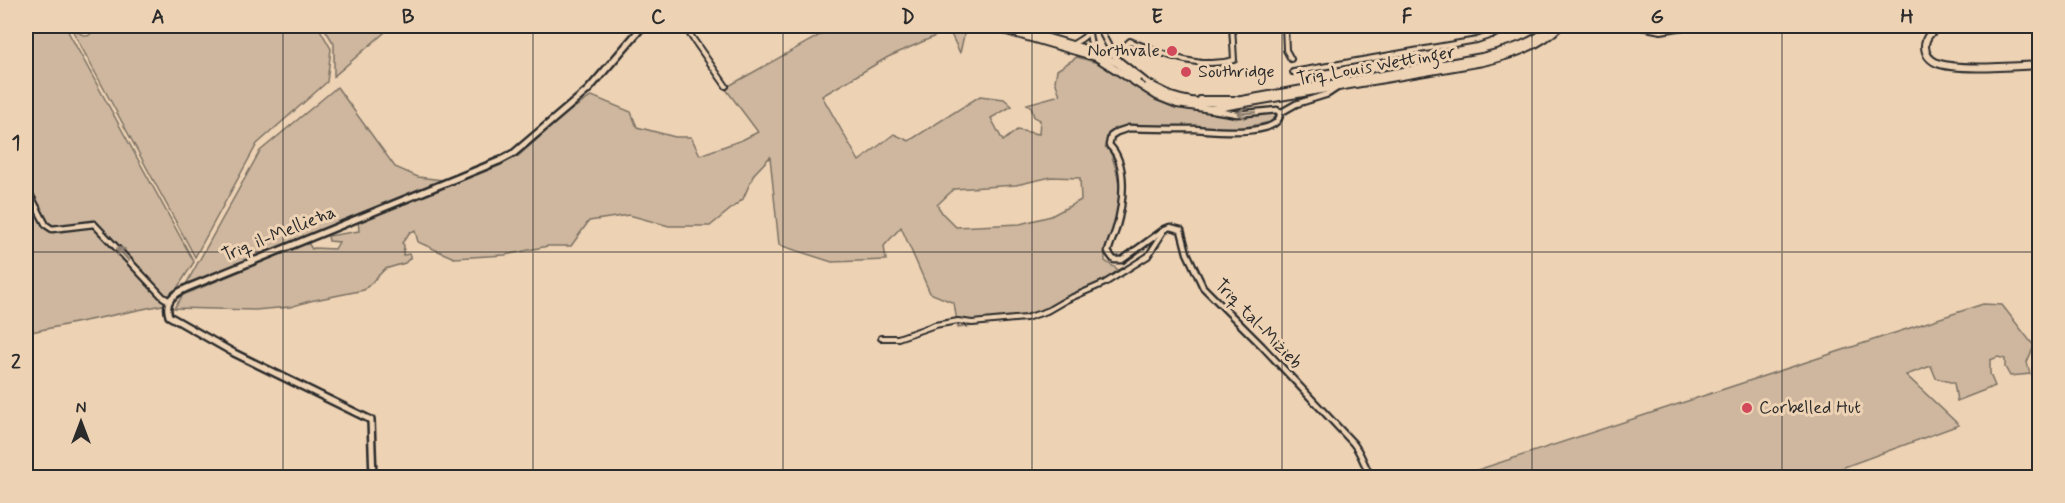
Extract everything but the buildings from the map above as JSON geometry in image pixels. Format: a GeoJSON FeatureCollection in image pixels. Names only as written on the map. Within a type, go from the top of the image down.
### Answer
{"type":"FeatureCollection","features":[{"type":"Feature","properties":{"kind":"main road","name":"Triq il-Mellieħa"},"geometry":{"type":"LineString","coordinates":[[168,300],[187,288],[514,153],[592,86],[643,26]]}},
{"type":"Feature","properties":{"kind":"main road","name":"Triq Louis Wettinger"},"geometry":{"type":"LineString","coordinates":[[990,26],[1096,57],[1157,96],[1177,104],[1211,109],[1502,58],[1539,43],[1551,36],[1560,26]]}},
{"type":"Feature","properties":{"kind":"main road","name":"Triq Louis Wettinger"},"geometry":{"type":"LineString","coordinates":[[1008,26],[1092,51],[1117,63],[1150,88],[1176,99],[1212,104],[1482,57],[1519,46],[1542,35],[1552,26]]}},
{"type":"Feature","properties":{"kind":"main road"},"geometry":{"type":"LineString","coordinates":[[1641,26],[1661,30],[1684,26]]}},
{"type":"Feature","properties":{"kind":"main road"},"geometry":{"type":"LineString","coordinates":[[1941,26],[1931,32],[1925,42],[1928,56],[1935,63],[1963,66],[2040,65]]}},
{"type":"Feature","properties":{"kind":"main road"},"geometry":{"type":"LineString","coordinates":[[168,300],[169,316],[234,353],[371,420],[373,477]]}},
{"type":"Feature","properties":{"kind":"street"},"geometry":{"type":"LineString","coordinates":[[684,26],[726,86]]}},
{"type":"Feature","properties":{"kind":"street"},"geometry":{"type":"LineString","coordinates":[[1072,44],[1083,39],[1091,26]]}},
{"type":"Feature","properties":{"kind":"street"},"geometry":{"type":"LineString","coordinates":[[1098,26],[1114,56],[1147,82],[1172,94],[1198,99],[1248,99]]}},
{"type":"Feature","properties":{"kind":"street"},"geometry":{"type":"LineString","coordinates":[[1114,56],[1130,41],[1180,60],[1208,64],[1234,60],[1232,26]]}},
{"type":"Feature","properties":{"kind":"street"},"geometry":{"type":"LineString","coordinates":[[1267,26],[1320,26]]}},
{"type":"Feature","properties":{"kind":"street"},"geometry":{"type":"LineString","coordinates":[[1285,26],[1287,50],[1291,59]]}},
{"type":"Feature","properties":{"kind":"street"},"geometry":{"type":"LineString","coordinates":[[1491,26],[1492,35]]}},
{"type":"Feature","properties":{"kind":"street"},"geometry":{"type":"LineString","coordinates":[[1293,72],[1492,35],[1518,26]]}},
{"type":"Feature","properties":{"kind":"street"},"geometry":{"type":"LineString","coordinates":[[1089,32],[1092,51]]}},
{"type":"Feature","properties":{"kind":"street"},"geometry":{"type":"LineString","coordinates":[[1165,229],[1122,260],[1114,260],[1109,255],[1108,248],[1117,226],[1122,186],[1119,160],[1116,151],[1109,145],[1111,136],[1129,128],[1250,130],[1274,124],[1278,122],[1280,113],[1296,104],[1328,94],[1337,88]]}},
{"type":"Feature","properties":{"kind":"street"},"geometry":{"type":"LineString","coordinates":[[1211,109],[1237,114],[1277,110],[1280,113]]}},
{"type":"Feature","properties":{"kind":"street"},"geometry":{"type":"LineString","coordinates":[[26,187],[46,225],[52,229],[59,229],[91,222],[162,297],[168,300]]}},
{"type":"Feature","properties":{"kind":"street","name":"Triq tal-Miżieb"},"geometry":{"type":"LineString","coordinates":[[1165,229],[1170,227],[1181,230],[1187,253],[1203,287],[1353,443],[1361,452],[1366,470],[1372,477]]}},
{"type":"Feature","properties":{"kind":"street"},"geometry":{"type":"LineString","coordinates":[[880,338],[898,338],[934,325],[957,321],[972,323],[1026,318],[1047,312],[1066,300],[1105,283],[1148,256],[1165,229]]}},
{"type":"Feature","properties":{"kind":"street"},"geometry":{"type":"LineString","coordinates":[[1435,477],[1451,477]]}},
{"type":"Feature","properties":{"kind":"shaded area"},"geometry":{"type":"Polygon","coordinates":[[[26,26],[65,26],[194,262],[167,304],[26,333],[26,26]]]}},
{"type":"Feature","properties":{"kind":"shaded area"},"geometry":{"type":"Polygon","coordinates":[[[70,26],[88,36],[100,26],[318,26],[331,49],[327,82],[257,144],[195,257],[70,26]]]}},
{"type":"Feature","properties":{"kind":"shaded area"},"geometry":{"type":"Polygon","coordinates":[[[323,26],[392,26],[334,76],[334,44],[323,26]]]}},
{"type":"Feature","properties":{"kind":"shaded area"},"geometry":{"type":"Polygon","coordinates":[[[836,26],[966,26],[960,53],[949,30],[888,57],[822,96],[859,161],[894,134],[909,141],[980,96],[1004,99],[1012,106],[991,118],[1003,141],[1017,130],[1039,134],[1040,120],[1034,117],[1031,107],[1027,104],[1060,95],[1055,81],[1057,70],[1077,57],[1101,64],[1169,105],[1244,117],[1277,112],[1280,116],[1276,121],[1240,128],[1129,125],[1113,129],[1107,144],[1118,176],[1119,207],[1106,248],[1105,261],[1120,271],[1034,318],[958,328],[954,303],[930,293],[901,227],[884,246],[886,260],[832,262],[779,245],[770,157],[754,174],[743,199],[710,226],[669,226],[629,215],[589,221],[571,246],[548,246],[505,255],[454,258],[418,242],[415,231],[410,232],[402,243],[404,245],[403,255],[409,254],[411,257],[405,263],[385,269],[364,290],[290,307],[255,310],[174,308],[183,295],[308,243],[312,249],[335,249],[339,242],[329,241],[328,236],[359,231],[358,220],[518,156],[569,111],[592,96],[631,112],[637,127],[675,137],[691,137],[700,155],[758,132],[725,88],[836,26]],[[1051,177],[1016,185],[954,189],[937,205],[956,227],[1020,224],[1051,216],[1081,200],[1080,178],[1051,177]]]}},
{"type":"Feature","properties":{"kind":"shaded area"},"geometry":{"type":"Polygon","coordinates":[[[337,87],[395,167],[418,177],[442,180],[185,286],[260,151],[337,87]]]}},
{"type":"Feature","properties":{"kind":"shaded area"},"geometry":{"type":"Polygon","coordinates":[[[1983,304],[2002,305],[2034,346],[2027,362],[2030,374],[2010,376],[2005,367],[2005,359],[1998,357],[1990,360],[1990,374],[1995,386],[1957,401],[1954,383],[1936,378],[1931,366],[1906,375],[1959,425],[1817,477],[1456,477],[1983,304]]]}},
{"type":"Feature","properties":{"kind":"place","name":"Northvale"},"geometry":{"type":"Point","coordinates":[1172,51]}},
{"type":"Feature","properties":{"kind":"place","name":"Southridge"},"geometry":{"type":"Point","coordinates":[1186,72]}},
{"type":"Feature","properties":{"kind":"place","name":"Corbelled Hut"},"geometry":{"type":"Point","coordinates":[1747,408]}}]}
